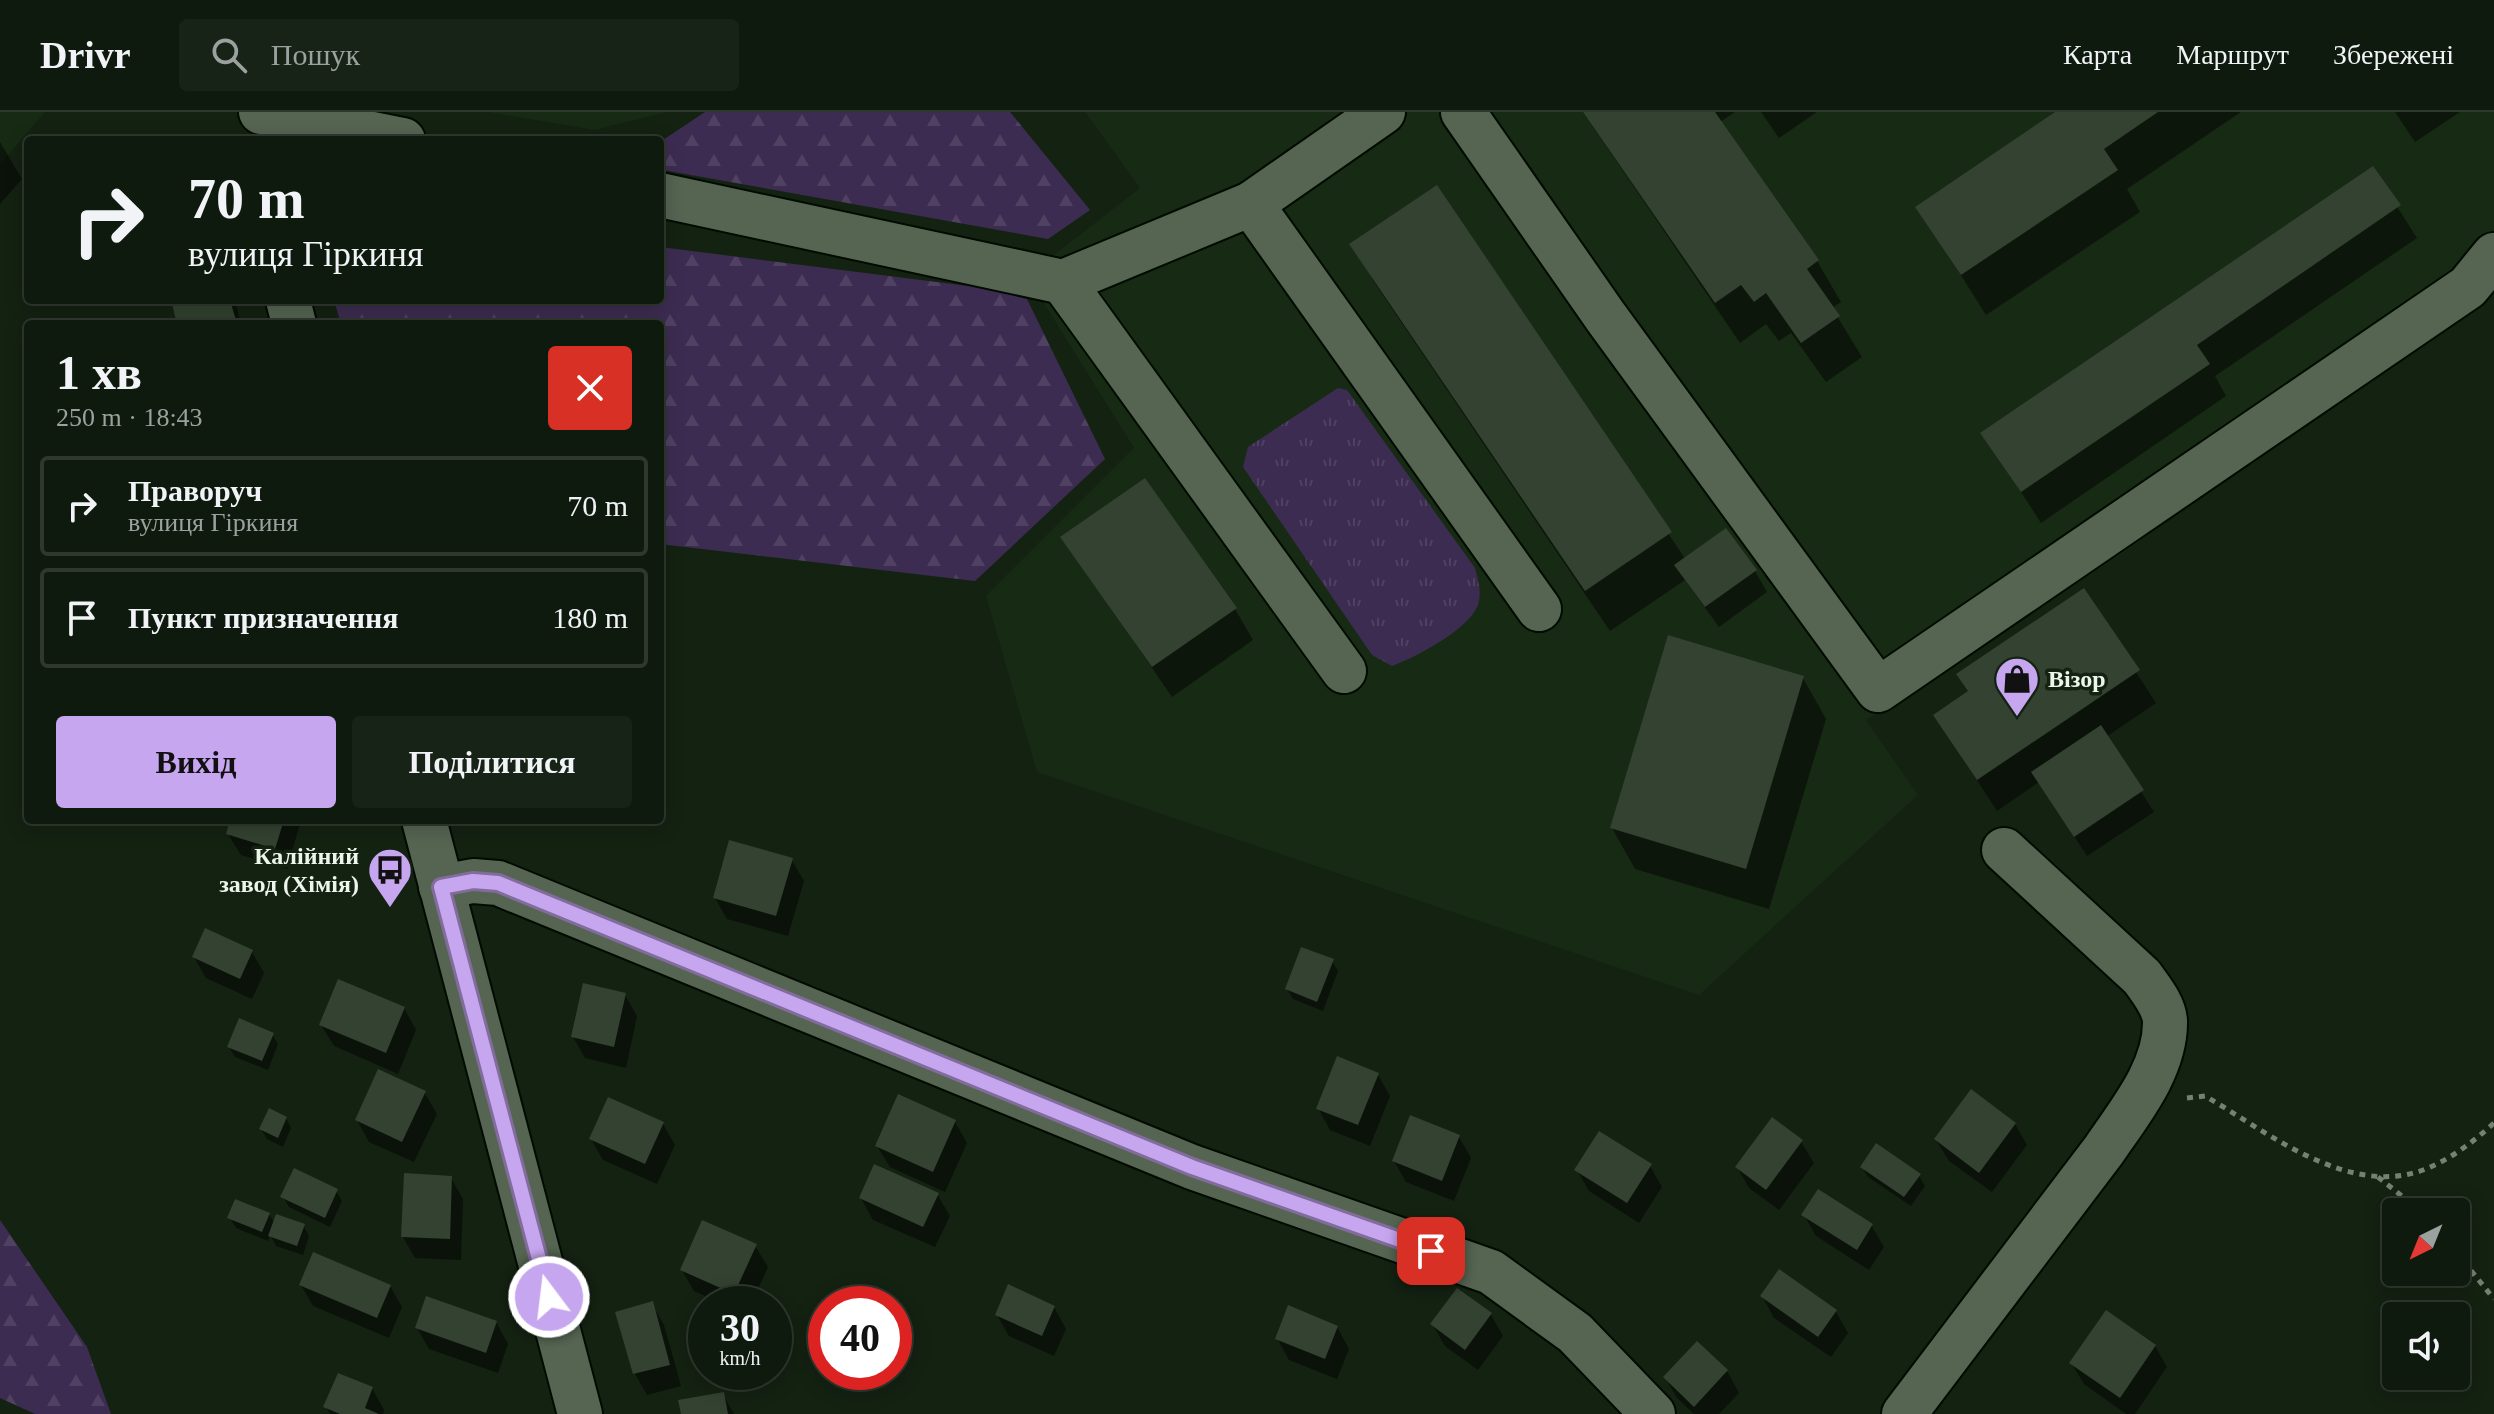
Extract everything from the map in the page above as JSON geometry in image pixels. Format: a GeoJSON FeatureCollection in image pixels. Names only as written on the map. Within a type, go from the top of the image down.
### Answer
{"type":"FeatureCollection","features":[{"type":"Feature","properties":{"kind":"street"},"geometry":{"type":"LineString","coordinates":[[239,112],[245,136]]}},
{"type":"Feature","properties":{"kind":"street"},"geometry":{"type":"LineString","coordinates":[[261,112],[383,136]]}},
{"type":"Feature","properties":{"kind":"street"},"geometry":{"type":"LineString","coordinates":[[664,196],[1063,282],[1251,204],[1383,112]]}},
{"type":"Feature","properties":{"kind":"street"},"geometry":{"type":"LineString","coordinates":[[1463,112],[1605,316],[1878,690],[2468,287],[2494,255]]}},
{"type":"Feature","properties":{"kind":"street"},"geometry":{"type":"LineString","coordinates":[[1251,204],[1539,609]]}},
{"type":"Feature","properties":{"kind":"street"},"geometry":{"type":"LineString","coordinates":[[1063,282],[1344,671]]}},
{"type":"Feature","properties":{"kind":"street"},"geometry":{"type":"LineString","coordinates":[[425,824],[580,1414]]}},
{"type":"Feature","properties":{"kind":"street"},"geometry":{"type":"LineString","coordinates":[[1904,1414],[2104,1150],[2134,1105],[2155,1068],[2165,1020],[2158,1001],[2126,961],[2004,850]]}},
{"type":"Feature","properties":{"kind":"street"},"geometry":{"type":"LineString","coordinates":[[441,887],[473,881],[498,883],[1192,1167],[1491,1272],[1575,1333],[1653,1414]]}},
{"type":"Feature","properties":{"kind":"path"},"geometry":{"type":"LineString","coordinates":[[2134,1105],[2205,1096],[2316,1159],[2377,1176],[2421,1171],[2471,1143],[2494,1123]]}},
{"type":"Feature","properties":{"kind":"path"},"geometry":{"type":"LineString","coordinates":[[2377,1176],[2404,1198]]}},
{"type":"Feature","properties":{"kind":"path"},"geometry":{"type":"LineString","coordinates":[[2470,1269],[2494,1299]]}},
{"type":"Feature","properties":{"kind":"shaded area"},"geometry":{"type":"Polygon","coordinates":[[[0,112],[45,112],[24,136],[0,164],[0,112]]]}},
{"type":"Feature","properties":{"kind":"shaded area"},"geometry":{"type":"Polygon","coordinates":[[[489,112],[666,112],[595,130],[489,112]]]}},
{"type":"Feature","properties":{"kind":"shaded area"},"geometry":{"type":"Polygon","coordinates":[[[1085,112],[2494,112],[2494,286],[2123,553],[1866,720],[1918,795],[1699,995],[1037,772],[986,596],[1134,448],[1027,276],[1140,188],[1085,112]]]}},
{"type":"Feature","properties":{"kind":"green space"},"geometry":{"type":"Polygon","coordinates":[[[705,112],[1010,112],[1090,210],[1048,239],[664,170],[664,139],[705,112]]]}},
{"type":"Feature","properties":{"kind":"green space"},"geometry":{"type":"Polygon","coordinates":[[[664,248],[1024,293],[1105,459],[975,581],[664,544],[664,320],[340,320],[335,304],[664,304],[664,248]]]}},
{"type":"Feature","properties":{"kind":"green space"},"geometry":{"type":"Polygon","coordinates":[[[1338,388],[1347,390],[1475,568],[1478,581],[1478,605],[1464,624],[1427,649],[1392,666],[1372,655],[1243,467],[1248,447],[1338,388]]]}},
{"type":"Feature","properties":{"kind":"green space"},"geometry":{"type":"Polygon","coordinates":[[[0,1220],[87,1347],[111,1414],[35,1414],[0,1398],[0,1220]]]}},
{"type":"Feature","properties":{"kind":"building"},"geometry":{"type":"Polygon","coordinates":[[[1583,112],[1715,112],[1819,260],[1807,269],[1840,316],[1801,343],[1766,293],[1754,302],[1741,285],[1715,303],[1583,112]]]}},
{"type":"Feature","properties":{"kind":"building"},"geometry":{"type":"Polygon","coordinates":[[[2055,112],[2158,112],[2104,149],[2118,170],[1961,275],[1915,207],[2055,112]]]}},
{"type":"Feature","properties":{"kind":"building"},"geometry":{"type":"Polygon","coordinates":[[[2373,166],[2401,205],[2197,345],[2210,364],[2021,492],[1980,433],[2373,166]]]}},
{"type":"Feature","properties":{"kind":"building"},"geometry":{"type":"Polygon","coordinates":[[[1437,185],[1672,532],[1585,591],[1349,244],[1437,185]]]}},
{"type":"Feature","properties":{"kind":"building"},"geometry":{"type":"Polygon","coordinates":[[[172,304],[231,304],[236,320],[176,320],[172,304]]]}},
{"type":"Feature","properties":{"kind":"building"},"geometry":{"type":"Polygon","coordinates":[[[1145,478],[1237,608],[1152,667],[1060,537],[1145,478]]]}},
{"type":"Feature","properties":{"kind":"building"},"geometry":{"type":"Polygon","coordinates":[[[1726,528],[1757,570],[1705,607],[1674,565],[1726,528]]]}},
{"type":"Feature","properties":{"kind":"building"},"geometry":{"type":"Polygon","coordinates":[[[2084,588],[2140,670],[1977,780],[1933,715],[1968,691],[1956,674],[2084,588]]]}},
{"type":"Feature","properties":{"kind":"building"},"geometry":{"type":"Polygon","coordinates":[[[1668,635],[1804,676],[1746,869],[1610,828],[1668,635]]]}},
{"type":"Feature","properties":{"kind":"building"},"geometry":{"type":"Polygon","coordinates":[[[2101,725],[2144,790],[2074,837],[2031,772],[2101,725]]]}},
{"type":"Feature","properties":{"kind":"building"},"geometry":{"type":"Polygon","coordinates":[[[229,824],[283,824],[275,849],[226,834],[229,824]]]}},
{"type":"Feature","properties":{"kind":"building"},"geometry":{"type":"Polygon","coordinates":[[[729,840],[793,858],[776,916],[713,898],[729,840]]]}},
{"type":"Feature","properties":{"kind":"building"},"geometry":{"type":"Polygon","coordinates":[[[205,928],[253,950],[240,979],[192,957],[205,928]]]}},
{"type":"Feature","properties":{"kind":"building"},"geometry":{"type":"Polygon","coordinates":[[[1301,947],[1334,959],[1317,1002],[1285,989],[1301,947]]]}},
{"type":"Feature","properties":{"kind":"building"},"geometry":{"type":"Polygon","coordinates":[[[338,979],[405,1007],[386,1053],[319,1025],[338,979]]]}},
{"type":"Feature","properties":{"kind":"building"},"geometry":{"type":"Polygon","coordinates":[[[583,983],[626,993],[614,1047],[571,1037],[583,983]]]}},
{"type":"Feature","properties":{"kind":"building"},"geometry":{"type":"Polygon","coordinates":[[[239,1018],[274,1033],[262,1061],[227,1047],[239,1018]]]}},
{"type":"Feature","properties":{"kind":"building"},"geometry":{"type":"Polygon","coordinates":[[[1337,1056],[1379,1073],[1358,1125],[1316,1109],[1337,1056]]]}},
{"type":"Feature","properties":{"kind":"building"},"geometry":{"type":"Polygon","coordinates":[[[378,1069],[426,1091],[402,1142],[355,1120],[378,1069]]]}},
{"type":"Feature","properties":{"kind":"building"},"geometry":{"type":"Polygon","coordinates":[[[1971,1089],[2016,1123],[1979,1173],[1934,1139],[1971,1089]]]}},
{"type":"Feature","properties":{"kind":"building"},"geometry":{"type":"Polygon","coordinates":[[[898,1094],[956,1120],[933,1172],[875,1146],[898,1094]]]}},
{"type":"Feature","properties":{"kind":"building"},"geometry":{"type":"Polygon","coordinates":[[[608,1097],[664,1122],[645,1164],[589,1139],[608,1097]]]}},
{"type":"Feature","properties":{"kind":"building"},"geometry":{"type":"Polygon","coordinates":[[[269,1108],[287,1117],[278,1138],[259,1129],[269,1108]]]}},
{"type":"Feature","properties":{"kind":"building"},"geometry":{"type":"Polygon","coordinates":[[[1410,1115],[1460,1135],[1442,1181],[1392,1161],[1410,1115]]]}},
{"type":"Feature","properties":{"kind":"building"},"geometry":{"type":"Polygon","coordinates":[[[1772,1117],[1803,1140],[1766,1190],[1735,1167],[1772,1117]]]}},
{"type":"Feature","properties":{"kind":"building"},"geometry":{"type":"Polygon","coordinates":[[[1599,1131],[1652,1164],[1627,1203],[1574,1170],[1599,1131]]]}},
{"type":"Feature","properties":{"kind":"building"},"geometry":{"type":"Polygon","coordinates":[[[1876,1143],[1921,1174],[1904,1197],[1860,1167],[1876,1143]]]}},
{"type":"Feature","properties":{"kind":"building"},"geometry":{"type":"Polygon","coordinates":[[[874,1164],[939,1193],[923,1227],[859,1198],[874,1164]]]}},
{"type":"Feature","properties":{"kind":"building"},"geometry":{"type":"Polygon","coordinates":[[[294,1168],[338,1189],[325,1218],[280,1197],[294,1168]]]}},
{"type":"Feature","properties":{"kind":"building"},"geometry":{"type":"Polygon","coordinates":[[[404,1173],[452,1176],[450,1239],[401,1237],[404,1173]]]}},
{"type":"Feature","properties":{"kind":"building"},"geometry":{"type":"Polygon","coordinates":[[[1818,1189],[1873,1224],[1857,1250],[1801,1215],[1818,1189]]]}},
{"type":"Feature","properties":{"kind":"building"},"geometry":{"type":"Polygon","coordinates":[[[235,1199],[270,1213],[262,1232],[227,1218],[235,1199]]]}},
{"type":"Feature","properties":{"kind":"building"},"geometry":{"type":"Polygon","coordinates":[[[276,1214],[305,1224],[297,1246],[268,1236],[276,1214]]]}},
{"type":"Feature","properties":{"kind":"building"},"geometry":{"type":"Polygon","coordinates":[[[702,1220],[757,1244],[738,1286],[716,1286],[680,1270],[702,1220]]]}},
{"type":"Feature","properties":{"kind":"building"},"geometry":{"type":"Polygon","coordinates":[[[313,1252],[391,1285],[377,1318],[299,1285],[313,1252]]]}},
{"type":"Feature","properties":{"kind":"building"},"geometry":{"type":"Polygon","coordinates":[[[1779,1269],[1837,1310],[1818,1337],[1760,1296],[1779,1269]]]}},
{"type":"Feature","properties":{"kind":"building"},"geometry":{"type":"Polygon","coordinates":[[[1008,1284],[1055,1306],[1042,1336],[995,1315],[1008,1284]]]}},
{"type":"Feature","properties":{"kind":"building"},"geometry":{"type":"Polygon","coordinates":[[[1457,1288],[1492,1313],[1465,1350],[1430,1324],[1457,1288]]]}},
{"type":"Feature","properties":{"kind":"building"},"geometry":{"type":"Polygon","coordinates":[[[426,1296],[497,1321],[486,1353],[415,1328],[426,1296]]]}},
{"type":"Feature","properties":{"kind":"building"},"geometry":{"type":"Polygon","coordinates":[[[653,1301],[670,1365],[633,1374],[615,1312],[653,1301]]]}},
{"type":"Feature","properties":{"kind":"building"},"geometry":{"type":"Polygon","coordinates":[[[1288,1305],[1338,1326],[1325,1359],[1275,1339],[1288,1305]]]}},
{"type":"Feature","properties":{"kind":"building"},"geometry":{"type":"Polygon","coordinates":[[[2106,1310],[2156,1345],[2120,1398],[2069,1363],[2106,1310]]]}},
{"type":"Feature","properties":{"kind":"building"},"geometry":{"type":"Polygon","coordinates":[[[1697,1341],[1728,1370],[1694,1407],[1663,1377],[1697,1341]]]}},
{"type":"Feature","properties":{"kind":"building"},"geometry":{"type":"Polygon","coordinates":[[[338,1373],[373,1387],[365,1408],[379,1414],[340,1414],[323,1407],[338,1373]]]}},
{"type":"Feature","properties":{"kind":"building"},"geometry":{"type":"Polygon","coordinates":[[[724,1392],[728,1414],[681,1414],[678,1400],[724,1392]]]}},
{"type":"Feature","properties":{"kind":"place","name":"Візор"},"geometry":{"type":"Point","coordinates":[2017,718]}},
{"type":"Feature","properties":{"kind":"place","name":"Калійний завод (Хімія)"},"geometry":{"type":"Point","coordinates":[390,909]}},
{"type":"Feature","properties":{"kind":"route"},"geometry":{"type":"LineString","coordinates":[[549,1297],[441,887],[473,881],[498,883],[1192,1167],[1431,1251]]}}]}
